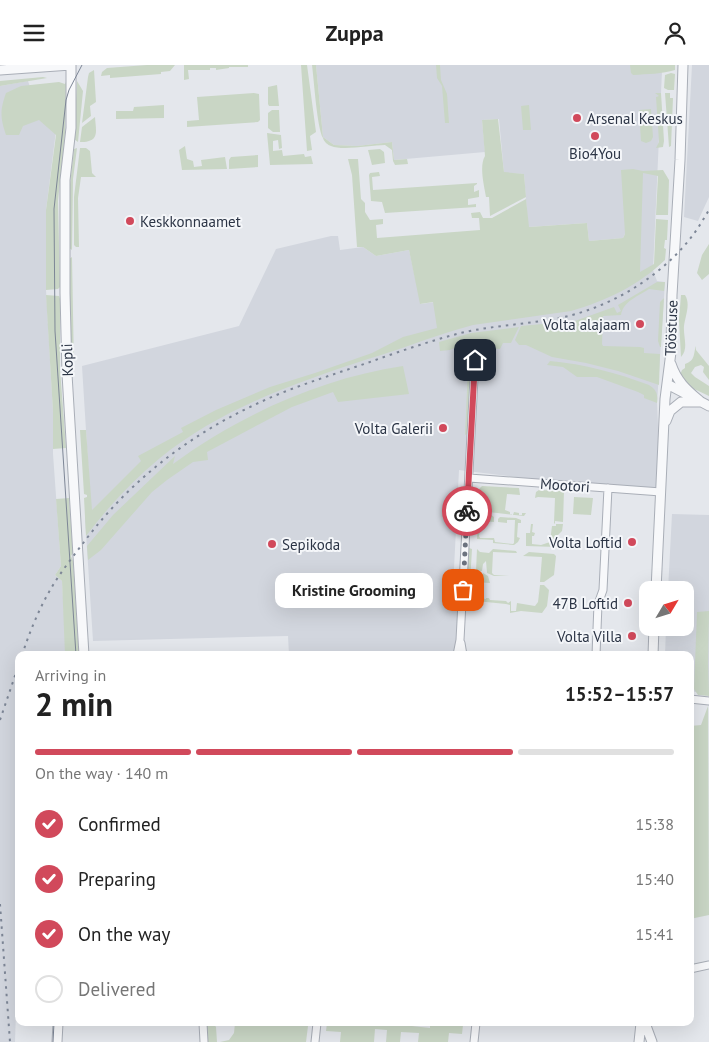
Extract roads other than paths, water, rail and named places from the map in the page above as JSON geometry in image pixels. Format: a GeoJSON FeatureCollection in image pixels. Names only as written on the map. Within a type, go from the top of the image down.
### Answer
{"type":"FeatureCollection","features":[{"type":"Feature","properties":{"kind":"street"},"geometry":{"type":"LineString","coordinates":[[0,70],[71,65]]}},
{"type":"Feature","properties":{"kind":"street","name":"Kopli"},"geometry":{"type":"LineString","coordinates":[[71,65],[71,128],[65,180],[65,293],[69,411],[84,651]]}},
{"type":"Feature","properties":{"kind":"street","name":"Tööstuse"},"geometry":{"type":"LineString","coordinates":[[656,581],[664,432],[670,362],[683,65]]}},
{"type":"Feature","properties":{"kind":"street"},"geometry":{"type":"LineString","coordinates":[[458,651],[460,640],[475,360]]}},
{"type":"Feature","properties":{"kind":"street"},"geometry":{"type":"LineString","coordinates":[[670,362],[675,376],[684,387],[705,404]]}},
{"type":"Feature","properties":{"kind":"street"},"geometry":{"type":"LineString","coordinates":[[667,384],[705,404]]}},
{"type":"Feature","properties":{"kind":"street"},"geometry":{"type":"LineString","coordinates":[[664,432],[668,417],[674,407],[681,402],[705,404]]}},
{"type":"Feature","properties":{"kind":"street","name":"Mootori"},"geometry":{"type":"LineString","coordinates":[[469,479],[661,492]]}},
{"type":"Feature","properties":{"kind":"street"},"geometry":{"type":"LineString","coordinates":[[596,651],[598,603],[603,590],[608,488]]}},
{"type":"Feature","properties":{"kind":"street"},"geometry":{"type":"LineString","coordinates":[[653,651],[654,636]]}},
{"type":"Feature","properties":{"kind":"street"},"geometry":{"type":"LineString","coordinates":[[460,640],[462,651]]}},
{"type":"Feature","properties":{"kind":"street"},"geometry":{"type":"LineString","coordinates":[[694,699],[709,701]]}},
{"type":"Feature","properties":{"kind":"street"},"geometry":{"type":"LineString","coordinates":[[694,968],[709,965]]}},
{"type":"Feature","properties":{"kind":"street"},"geometry":{"type":"LineString","coordinates":[[57,1042],[58,1026]]}},
{"type":"Feature","properties":{"kind":"street"},"geometry":{"type":"LineString","coordinates":[[203,1026],[204,1042]]}},
{"type":"Feature","properties":{"kind":"street"},"geometry":{"type":"LineString","coordinates":[[315,1042],[317,1026]]}},
{"type":"Feature","properties":{"kind":"street"},"geometry":{"type":"LineString","coordinates":[[474,1042],[476,1026]]}},
{"type":"Feature","properties":{"kind":"street"},"geometry":{"type":"LineString","coordinates":[[641,1026],[639,1042],[645,1040],[650,1042]]}},
{"type":"Feature","properties":{"kind":"street"},"geometry":{"type":"LineString","coordinates":[[646,1026],[650,1042]]}},
{"type":"Feature","properties":{"kind":"tram line"},"geometry":{"type":"LineString","coordinates":[[76,651],[55,331],[54,209],[66,100],[82,65]]}},
{"type":"Feature","properties":{"kind":"tram line"},"geometry":{"type":"LineString","coordinates":[[53,1042],[54,1026]]}},
{"type":"Feature","properties":{"kind":"railway"},"geometry":{"type":"LineString","coordinates":[[24,651],[37,615],[53,585],[105,516],[151,471],[202,433],[230,417],[289,390],[420,345],[467,332],[564,317],[600,305],[635,287],[667,264],[693,235],[709,210]]}},
{"type":"Feature","properties":{"kind":"railway"},"geometry":{"type":"LineString","coordinates":[[0,720],[15,676]]}},
{"type":"Feature","properties":{"kind":"railway"},"geometry":{"type":"LineString","coordinates":[[0,904],[10,1042]]}},
{"type":"Feature","properties":{"kind":"place","name":"Arsenal Keskus"},"geometry":{"type":"Point","coordinates":[577,118]}},
{"type":"Feature","properties":{"kind":"place","name":"Bio4You"},"geometry":{"type":"Point","coordinates":[595,136]}},
{"type":"Feature","properties":{"kind":"place","name":"Keskkonnaamet"},"geometry":{"type":"Point","coordinates":[130,221]}},
{"type":"Feature","properties":{"kind":"place","name":"Volta alajaam"},"geometry":{"type":"Point","coordinates":[640,324]}},
{"type":"Feature","properties":{"kind":"place","name":"Volta Galerii"},"geometry":{"type":"Point","coordinates":[443,428]}},
{"type":"Feature","properties":{"kind":"place","name":"Volta Loftid"},"geometry":{"type":"Point","coordinates":[632,542]}},
{"type":"Feature","properties":{"kind":"place","name":"Sepikoda"},"geometry":{"type":"Point","coordinates":[272,544]}},
{"type":"Feature","properties":{"kind":"place","name":"Kristine Grooming"},"geometry":{"type":"Point","coordinates":[463,590]}},
{"type":"Feature","properties":{"kind":"place","name":"47B Loftid"},"geometry":{"type":"Point","coordinates":[628,603]}},
{"type":"Feature","properties":{"kind":"place","name":"Volta Villa"},"geometry":{"type":"Point","coordinates":[632,636]}}]}
